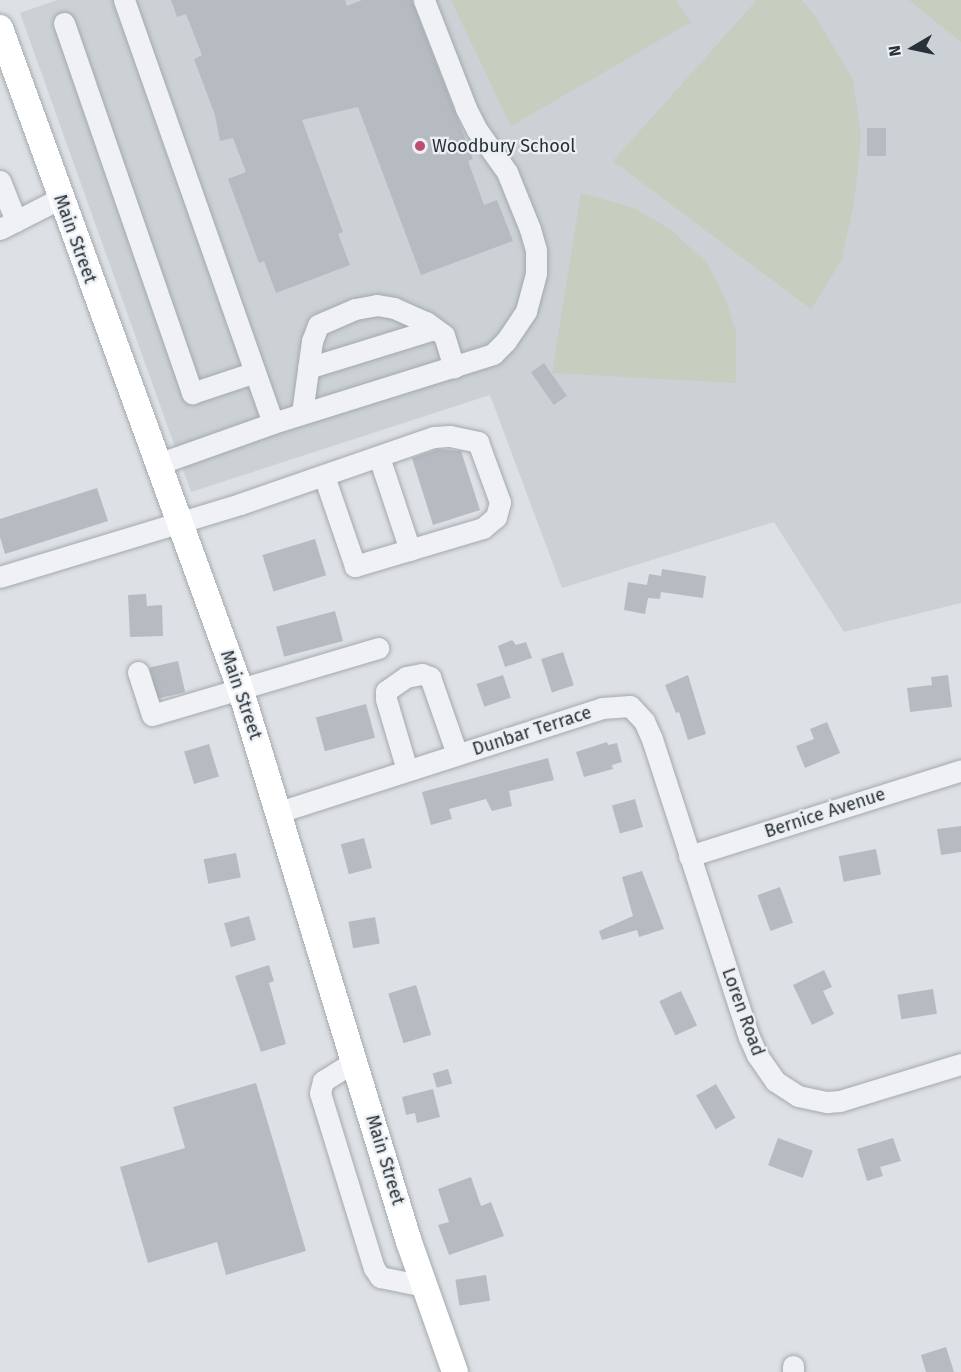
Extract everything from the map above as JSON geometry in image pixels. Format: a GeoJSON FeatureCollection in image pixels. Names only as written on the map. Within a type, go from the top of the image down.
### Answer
{"type":"FeatureCollection","features":[{"type":"Feature","properties":{"kind":"main road","name":"Main Street"},"geometry":{"type":"LineString","coordinates":[[0,28],[240,688],[424,1286],[455,1372]]}},
{"type":"Feature","properties":{"kind":"street"},"geometry":{"type":"LineString","coordinates":[[124,0],[273,423]]}},
{"type":"Feature","properties":{"kind":"street"},"geometry":{"type":"LineString","coordinates":[[158,464],[302,413],[493,354],[506,341],[526,311],[533,292],[536,250],[507,172],[477,130],[466,108],[424,0]]}},
{"type":"Feature","properties":{"kind":"street"},"geometry":{"type":"LineString","coordinates":[[64,23],[192,393],[255,372]]}},
{"type":"Feature","properties":{"kind":"street"},"geometry":{"type":"LineString","coordinates":[[0,181],[8,225],[61,198]]}},
{"type":"Feature","properties":{"kind":"street"},"geometry":{"type":"LineString","coordinates":[[302,413],[312,341],[318,325],[355,309],[376,305],[394,308],[426,322],[444,335],[454,367]]}},
{"type":"Feature","properties":{"kind":"street"},"geometry":{"type":"LineString","coordinates":[[308,368],[434,329]]}},
{"type":"Feature","properties":{"kind":"street"},"geometry":{"type":"LineString","coordinates":[[0,577],[180,523],[434,437],[450,436],[478,442],[500,502],[496,517],[483,528],[355,566],[324,476]]}},
{"type":"Feature","properties":{"kind":"street"},"geometry":{"type":"LineString","coordinates":[[379,457],[410,550]]}},
{"type":"Feature","properties":{"kind":"street"},"geometry":{"type":"LineString","coordinates":[[138,672],[152,715],[378,648]]}},
{"type":"Feature","properties":{"kind":"street"},"geometry":{"type":"LineString","coordinates":[[407,771],[386,691],[405,677],[422,674],[430,677],[457,754]]}},
{"type":"Feature","properties":{"kind":"street","name":"Dunbar Terrace"},"geometry":{"type":"LineString","coordinates":[[279,812],[602,708],[630,706],[639,714],[648,728],[689,856]]}},
{"type":"Feature","properties":{"kind":"street","name":"Bernice Avenue"},"geometry":{"type":"LineString","coordinates":[[689,856],[961,770]]}},
{"type":"Feature","properties":{"kind":"street","name":"Loren Road"},"geometry":{"type":"LineString","coordinates":[[689,856],[757,1055],[765,1070],[785,1089],[813,1100],[840,1101],[961,1064]]}},
{"type":"Feature","properties":{"kind":"street"},"geometry":{"type":"LineString","coordinates":[[355,1061],[323,1081],[320,1094],[374,1268],[380,1276],[424,1286]]}},
{"type":"Feature","properties":{"kind":"shaded area"},"geometry":{"type":"Polygon","coordinates":[[[57,0],[961,0],[961,603],[844,632],[774,522],[562,588],[490,395],[191,492],[20,13],[57,0]]]}},
{"type":"Feature","properties":{"kind":"green space"},"geometry":{"type":"Polygon","coordinates":[[[451,0],[676,0],[691,22],[511,126],[451,0]]]}},
{"type":"Feature","properties":{"kind":"green space"},"geometry":{"type":"Polygon","coordinates":[[[757,0],[802,0],[817,19],[853,80],[861,135],[854,204],[841,261],[811,309],[613,161],[757,0]]]}},
{"type":"Feature","properties":{"kind":"green space"},"geometry":{"type":"Polygon","coordinates":[[[909,0],[961,0],[961,42],[909,0]]]}},
{"type":"Feature","properties":{"kind":"green space"},"geometry":{"type":"Polygon","coordinates":[[[581,193],[634,208],[671,230],[707,263],[725,298],[736,332],[736,383],[552,373],[581,193]]]}},
{"type":"Feature","properties":{"kind":"building","name":"Woodbury School"},"geometry":{"type":"Polygon","coordinates":[[[171,0],[345,0],[347,6],[362,0],[412,0],[473,159],[468,161],[484,205],[497,200],[513,241],[421,275],[358,107],[302,120],[343,232],[338,234],[350,265],[276,293],[264,261],[259,263],[228,179],[246,172],[233,138],[220,141],[215,115],[194,59],[202,55],[186,14],[177,17],[171,0]]]}},
{"type":"Feature","properties":{"kind":"building"},"geometry":{"type":"Polygon","coordinates":[[[867,128],[886,128],[886,156],[867,156],[867,128]]]}},
{"type":"Feature","properties":{"kind":"building"},"geometry":{"type":"Polygon","coordinates":[[[544,363],[567,396],[554,405],[531,372],[544,363]]]}},
{"type":"Feature","properties":{"kind":"building"},"geometry":{"type":"Polygon","coordinates":[[[439,449],[461,451],[480,510],[433,525],[412,458],[439,449]]]}},
{"type":"Feature","properties":{"kind":"building"},"geometry":{"type":"Polygon","coordinates":[[[97,488],[108,521],[5,554],[0,537],[0,519],[97,488]]]}},
{"type":"Feature","properties":{"kind":"building"},"geometry":{"type":"Polygon","coordinates":[[[315,539],[326,575],[274,591],[262,555],[315,539]]]}},
{"type":"Feature","properties":{"kind":"building"},"geometry":{"type":"Polygon","coordinates":[[[662,569],[706,576],[703,598],[661,592],[660,599],[648,598],[645,614],[624,610],[628,582],[647,585],[649,574],[661,576],[662,569]]]}},
{"type":"Feature","properties":{"kind":"building"},"geometry":{"type":"Polygon","coordinates":[[[146,594],[147,606],[162,605],[163,636],[130,637],[128,595],[146,594]]]}},
{"type":"Feature","properties":{"kind":"building"},"geometry":{"type":"Polygon","coordinates":[[[335,611],[343,641],[284,657],[276,627],[335,611]]]}},
{"type":"Feature","properties":{"kind":"building"},"geometry":{"type":"Polygon","coordinates":[[[512,640],[516,645],[526,642],[532,658],[505,667],[498,646],[512,640]]]}},
{"type":"Feature","properties":{"kind":"building"},"geometry":{"type":"Polygon","coordinates":[[[563,652],[574,685],[552,692],[541,659],[563,652]]]}},
{"type":"Feature","properties":{"kind":"building"},"geometry":{"type":"Polygon","coordinates":[[[178,661],[185,692],[157,699],[150,668],[178,661]]]}},
{"type":"Feature","properties":{"kind":"building"},"geometry":{"type":"Polygon","coordinates":[[[503,675],[511,698],[484,707],[477,684],[503,675]]]}},
{"type":"Feature","properties":{"kind":"building"},"geometry":{"type":"Polygon","coordinates":[[[688,675],[706,734],[688,740],[679,712],[676,713],[665,685],[688,675]]]}},
{"type":"Feature","properties":{"kind":"building"},"geometry":{"type":"Polygon","coordinates":[[[948,675],[952,707],[910,712],[907,688],[932,685],[931,677],[948,675]]]}},
{"type":"Feature","properties":{"kind":"building"},"geometry":{"type":"Polygon","coordinates":[[[366,704],[375,738],[325,751],[316,717],[366,704]]]}},
{"type":"Feature","properties":{"kind":"building"},"geometry":{"type":"Polygon","coordinates":[[[827,722],[840,753],[805,768],[796,746],[814,739],[810,729],[827,722]]]}},
{"type":"Feature","properties":{"kind":"building"},"geometry":{"type":"Polygon","coordinates":[[[607,742],[608,745],[617,743],[622,762],[612,765],[613,769],[584,777],[576,752],[607,742]]]}},
{"type":"Feature","properties":{"kind":"building"},"geometry":{"type":"Polygon","coordinates":[[[209,744],[219,777],[194,784],[184,752],[209,744]]]}},
{"type":"Feature","properties":{"kind":"building"},"geometry":{"type":"Polygon","coordinates":[[[548,758],[554,780],[509,791],[512,806],[492,811],[486,799],[449,809],[452,819],[431,825],[422,792],[548,758]]]}},
{"type":"Feature","properties":{"kind":"building"},"geometry":{"type":"Polygon","coordinates":[[[635,799],[643,827],[620,833],[612,806],[635,799]]]}},
{"type":"Feature","properties":{"kind":"building"},"geometry":{"type":"Polygon","coordinates":[[[961,826],[961,852],[941,855],[937,829],[961,826]]]}},
{"type":"Feature","properties":{"kind":"building"},"geometry":{"type":"Polygon","coordinates":[[[364,838],[372,868],[349,874],[341,844],[364,838]]]}},
{"type":"Feature","properties":{"kind":"building"},"geometry":{"type":"Polygon","coordinates":[[[876,849],[881,875],[844,882],[839,856],[876,849]]]}},
{"type":"Feature","properties":{"kind":"building"},"geometry":{"type":"Polygon","coordinates":[[[236,853],[241,878],[208,884],[204,859],[236,853]]]}},
{"type":"Feature","properties":{"kind":"building"},"geometry":{"type":"Polygon","coordinates":[[[642,871],[664,929],[639,937],[637,930],[602,940],[599,931],[633,916],[622,877],[642,871]]]}},
{"type":"Feature","properties":{"kind":"building"},"geometry":{"type":"Polygon","coordinates":[[[780,887],[793,923],[770,931],[757,895],[780,887]]]}},
{"type":"Feature","properties":{"kind":"building"},"geometry":{"type":"Polygon","coordinates":[[[249,916],[256,940],[231,947],[224,923],[249,916]]]}},
{"type":"Feature","properties":{"kind":"building"},"geometry":{"type":"Polygon","coordinates":[[[375,917],[380,944],[353,948],[348,922],[375,917]]]}},
{"type":"Feature","properties":{"kind":"building"},"geometry":{"type":"Polygon","coordinates":[[[269,965],[274,981],[269,983],[286,1044],[261,1052],[235,976],[269,965]]]}},
{"type":"Feature","properties":{"kind":"building"},"geometry":{"type":"Polygon","coordinates":[[[824,970],[832,987],[823,991],[834,1014],[812,1025],[793,985],[824,970]]]}},
{"type":"Feature","properties":{"kind":"building"},"geometry":{"type":"Polygon","coordinates":[[[416,985],[431,1035],[403,1043],[388,993],[416,985]]]}},
{"type":"Feature","properties":{"kind":"building"},"geometry":{"type":"Polygon","coordinates":[[[933,989],[937,1014],[901,1019],[897,995],[933,989]]]}},
{"type":"Feature","properties":{"kind":"building"},"geometry":{"type":"Polygon","coordinates":[[[681,991],[697,1025],[675,1036],[659,1001],[681,991]]]}},
{"type":"Feature","properties":{"kind":"building"},"geometry":{"type":"Polygon","coordinates":[[[448,1069],[452,1083],[437,1088],[433,1073],[448,1069]]]}},
{"type":"Feature","properties":{"kind":"building"},"geometry":{"type":"Polygon","coordinates":[[[256,1083],[306,1251],[226,1275],[217,1242],[148,1263],[120,1167],[185,1148],[173,1107],[256,1083]]]}},
{"type":"Feature","properties":{"kind":"building"},"geometry":{"type":"Polygon","coordinates":[[[716,1084],[736,1118],[716,1129],[696,1096],[716,1084]]]}},
{"type":"Feature","properties":{"kind":"building"},"geometry":{"type":"Polygon","coordinates":[[[433,1089],[440,1117],[417,1123],[415,1113],[406,1115],[402,1097],[433,1089]]]}},
{"type":"Feature","properties":{"kind":"building"},"geometry":{"type":"Polygon","coordinates":[[[778,1138],[813,1151],[803,1178],[768,1165],[778,1138]]]}},
{"type":"Feature","properties":{"kind":"building"},"geometry":{"type":"Polygon","coordinates":[[[893,1138],[901,1161],[880,1167],[883,1176],[867,1181],[857,1149],[893,1138]]]}},
{"type":"Feature","properties":{"kind":"building"},"geometry":{"type":"Polygon","coordinates":[[[471,1177],[481,1206],[491,1202],[504,1236],[449,1255],[438,1225],[449,1222],[438,1189],[471,1177]]]}},
{"type":"Feature","properties":{"kind":"building"},"geometry":{"type":"Polygon","coordinates":[[[486,1275],[490,1301],[459,1306],[455,1280],[486,1275]]]}},
{"type":"Feature","properties":{"kind":"building"},"geometry":{"type":"Polygon","coordinates":[[[946,1347],[954,1372],[926,1372],[921,1355],[946,1347]]]}},
{"type":"Feature","properties":{"kind":"place","name":"Woodbury School"},"geometry":{"type":"Point","coordinates":[420,146]}}]}
